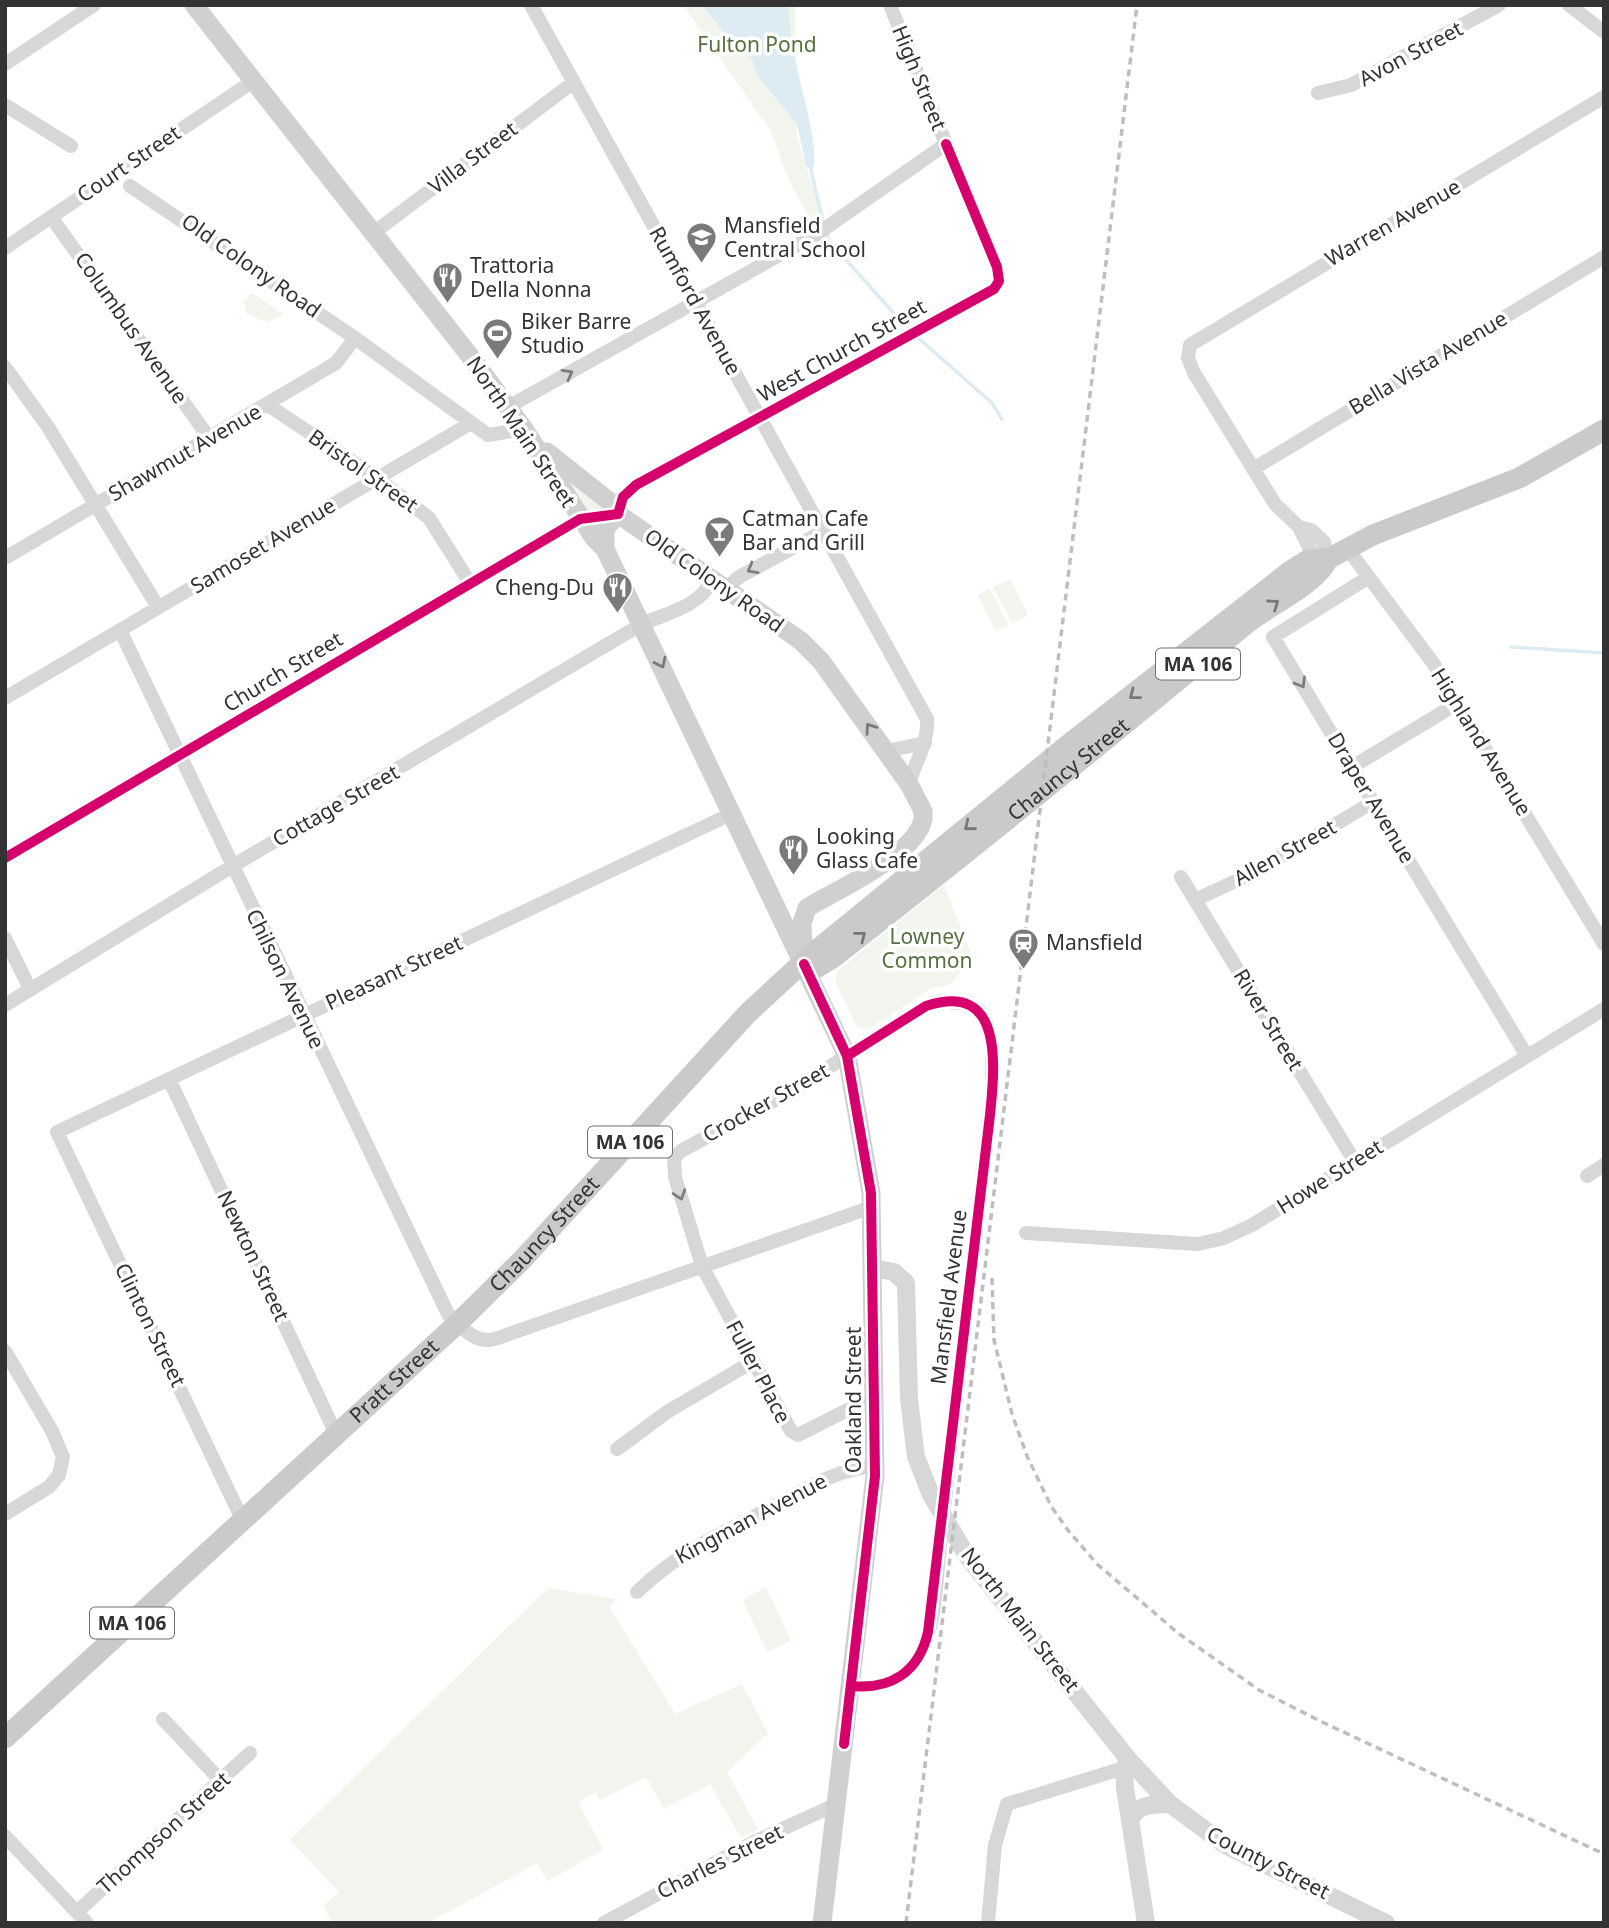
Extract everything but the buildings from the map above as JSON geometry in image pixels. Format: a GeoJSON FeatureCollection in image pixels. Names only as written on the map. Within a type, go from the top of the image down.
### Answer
{"type":"FeatureCollection","features":[{"type":"Feature","properties":{"kind":"main road","name":"North Main Street"},"geometry":{"type":"LineString","coordinates":[[194,5],[508,407],[580,519],[606,549],[847,1056]]}},
{"type":"Feature","properties":{"kind":"main road","name":"Old Colony Road"},"geometry":{"type":"LineString","coordinates":[[524,429],[560,465],[615,506],[618,514],[801,641],[821,661],[909,784],[923,811],[922,827],[915,838],[876,867],[807,908]]}},
{"type":"Feature","properties":{"kind":"main road","name":"Chauncy Street"},"geometry":{"type":"LineString","coordinates":[[458,1323],[531,1250],[748,1013],[804,964],[816,968],[834,957],[1025,806],[1254,618],[1320,573],[1328,559],[1373,535],[1510,482],[1574,449],[1604,430]]}},
{"type":"Feature","properties":{"kind":"main road"},"geometry":{"type":"LineString","coordinates":[[606,549],[606,529],[618,514]]}},
{"type":"Feature","properties":{"kind":"main road"},"geometry":{"type":"LineString","coordinates":[[766,886],[784,905],[807,908],[802,923],[804,964]]}},
{"type":"Feature","properties":{"kind":"main road","name":"Oakland Street"},"geometry":{"type":"LineString","coordinates":[[822,1923],[875,1466],[872,1207],[847,1056]]}},
{"type":"Feature","properties":{"kind":"main road","name":"Pratt Street"},"geometry":{"type":"LineString","coordinates":[[5,1738],[242,1518],[458,1323]]}},
{"type":"Feature","properties":{"kind":"street"},"geometry":{"type":"LineString","coordinates":[[5,65],[94,5]]}},
{"type":"Feature","properties":{"kind":"street","name":"Rumford Avenue"},"geometry":{"type":"LineString","coordinates":[[531,5],[927,719],[925,743],[917,757],[909,784]]}},
{"type":"Feature","properties":{"kind":"street","name":"High Street"},"geometry":{"type":"LineString","coordinates":[[508,407],[831,226],[946,144],[890,5]]}},
{"type":"Feature","properties":{"kind":"street","name":"Avon Street"},"geometry":{"type":"LineString","coordinates":[[1318,93],[1351,85],[1499,5]]}},
{"type":"Feature","properties":{"kind":"street"},"geometry":{"type":"LineString","coordinates":[[1569,5],[1604,32]]}},
{"type":"Feature","properties":{"kind":"street","name":"Court Street"},"geometry":{"type":"LineString","coordinates":[[5,248],[253,81]]}},
{"type":"Feature","properties":{"kind":"street","name":"Villa Street"},"geometry":{"type":"LineString","coordinates":[[372,234],[574,82]]}},
{"type":"Feature","properties":{"kind":"street","name":"Warren Avenue"},"geometry":{"type":"LineString","coordinates":[[1253,469],[1211,404],[1187,352],[1196,339],[1604,97]]}},
{"type":"Feature","properties":{"kind":"street"},"geometry":{"type":"LineString","coordinates":[[5,105],[71,145]]}},
{"type":"Feature","properties":{"kind":"street","name":"West Church Street"},"geometry":{"type":"LineString","coordinates":[[618,514],[623,497],[636,485],[987,294],[999,281],[997,267],[946,144]]}},
{"type":"Feature","properties":{"kind":"street","name":"Old Colony Road"},"geometry":{"type":"LineString","coordinates":[[131,186],[355,338],[471,423]]}},
{"type":"Feature","properties":{"kind":"street","name":"Columbus Avenue"},"geometry":{"type":"LineString","coordinates":[[51,217],[210,439]]}},
{"type":"Feature","properties":{"kind":"street","name":"Bella Vista Avenue"},"geometry":{"type":"LineString","coordinates":[[1253,469],[1604,257]]}},
{"type":"Feature","properties":{"kind":"street","name":"Shawmut Avenue"},"geometry":{"type":"LineString","coordinates":[[5,558],[336,363],[355,338]]}},
{"type":"Feature","properties":{"kind":"street"},"geometry":{"type":"LineString","coordinates":[[5,367],[48,427],[159,607]]}},
{"type":"Feature","properties":{"kind":"street","name":"Bristol Street"},"geometry":{"type":"LineString","coordinates":[[268,405],[377,478],[429,518],[470,583]]}},
{"type":"Feature","properties":{"kind":"street"},"geometry":{"type":"LineString","coordinates":[[471,423],[488,435],[524,429]]}},
{"type":"Feature","properties":{"kind":"street","name":"Samoset Avenue"},"geometry":{"type":"LineString","coordinates":[[5,698],[471,423]]}},
{"type":"Feature","properties":{"kind":"street"},"geometry":{"type":"LineString","coordinates":[[1253,469],[1275,504],[1299,527],[1311,551],[1328,559]]}},
{"type":"Feature","properties":{"kind":"street"},"geometry":{"type":"LineString","coordinates":[[580,519],[618,514]]}},
{"type":"Feature","properties":{"kind":"street","name":"Church Street"},"geometry":{"type":"LineString","coordinates":[[5,858],[580,519]]}},
{"type":"Feature","properties":{"kind":"street","name":"Cottage Street"},"geometry":{"type":"LineString","coordinates":[[5,1005],[231,867],[642,624],[697,600],[719,583],[739,577],[824,531]]}},
{"type":"Feature","properties":{"kind":"street","name":"Highland Avenue"},"geometry":{"type":"LineString","coordinates":[[1347,548],[1458,703],[1604,944]]}},
{"type":"Feature","properties":{"kind":"street","name":"Draper Avenue"},"geometry":{"type":"LineString","coordinates":[[1369,577],[1273,637],[1527,1056]]}},
{"type":"Feature","properties":{"kind":"street","name":"Chilson Avenue"},"geometry":{"type":"LineString","coordinates":[[120,630],[231,867],[448,1314],[458,1323]]}},
{"type":"Feature","properties":{"kind":"street"},"geometry":{"type":"LineString","coordinates":[[1352,767],[1458,703]]}},
{"type":"Feature","properties":{"kind":"street"},"geometry":{"type":"LineString","coordinates":[[886,751],[925,743]]}},
{"type":"Feature","properties":{"kind":"street","name":"Allen Street"},"geometry":{"type":"LineString","coordinates":[[1195,900],[1255,872],[1373,802]]}},
{"type":"Feature","properties":{"kind":"street","name":"Pleasant Street"},"geometry":{"type":"LineString","coordinates":[[57,1132],[731,814]]}},
{"type":"Feature","properties":{"kind":"street","name":"River Street"},"geometry":{"type":"LineString","coordinates":[[1181,877],[1355,1162]]}},
{"type":"Feature","properties":{"kind":"street"},"geometry":{"type":"LineString","coordinates":[[5,938],[30,989]]}},
{"type":"Feature","properties":{"kind":"street","name":"Mansfield Avenue"},"geometry":{"type":"LineString","coordinates":[[847,1056],[926,1006],[940,1001],[961,1002],[979,1011],[991,1035],[992,1092],[928,1632],[919,1659],[904,1675],[883,1685],[851,1686]]}},
{"type":"Feature","properties":{"kind":"street","name":"Howe Street"},"geometry":{"type":"LineString","coordinates":[[1026,1233],[1198,1244],[1224,1238],[1252,1225],[1604,1009]]}},
{"type":"Feature","properties":{"kind":"street","name":"Crocker Street"},"geometry":{"type":"LineString","coordinates":[[702,1266],[675,1177],[674,1158],[681,1151],[789,1093],[847,1056]]}},
{"type":"Feature","properties":{"kind":"street","name":"Newton Street"},"geometry":{"type":"LineString","coordinates":[[169,1079],[336,1434]]}},
{"type":"Feature","properties":{"kind":"street","name":"Clinton Street"},"geometry":{"type":"LineString","coordinates":[[57,1132],[242,1518]]}},
{"type":"Feature","properties":{"kind":"street"},"geometry":{"type":"LineString","coordinates":[[1587,1176],[1604,1165]]}},
{"type":"Feature","properties":{"kind":"street","name":"Pratt Street"},"geometry":{"type":"LineString","coordinates":[[458,1323],[474,1337],[488,1341],[872,1207]]}},
{"type":"Feature","properties":{"kind":"street","name":"Fuller Place"},"geometry":{"type":"LineString","coordinates":[[702,1266],[779,1415],[795,1434],[875,1396]]}},
{"type":"Feature","properties":{"kind":"street","name":"North Main Street"},"geometry":{"type":"LineString","coordinates":[[873,1268],[894,1272],[906,1283],[911,1429],[916,1457],[931,1495],[967,1556],[1126,1764]]}},
{"type":"Feature","properties":{"kind":"street"},"geometry":{"type":"LineString","coordinates":[[5,1351],[52,1431],[63,1457],[61,1470],[49,1487],[5,1514]]}},
{"type":"Feature","properties":{"kind":"street"},"geometry":{"type":"LineString","coordinates":[[618,1448],[667,1412],[751,1362]]}},
{"type":"Feature","properties":{"kind":"street","name":"Kingman Avenue"},"geometry":{"type":"LineString","coordinates":[[637,1592],[665,1566],[703,1541],[837,1472],[875,1466]]}},
{"type":"Feature","properties":{"kind":"street"},"geometry":{"type":"LineString","coordinates":[[163,1719],[222,1782]]}},
{"type":"Feature","properties":{"kind":"street","name":"Thompson Street"},"geometry":{"type":"LineString","coordinates":[[82,1917],[250,1753]]}},
{"type":"Feature","properties":{"kind":"street"},"geometry":{"type":"LineString","coordinates":[[988,1923],[995,1845],[1007,1804],[1126,1764],[1130,1821],[1146,1923]]}},
{"type":"Feature","properties":{"kind":"street","name":"County Street"},"geometry":{"type":"LineString","coordinates":[[1126,1764],[1170,1804],[1227,1846],[1387,1923]]}},
{"type":"Feature","properties":{"kind":"street","name":"Charles Street"},"geometry":{"type":"LineString","coordinates":[[604,1923],[756,1841],[837,1804]]}},
{"type":"Feature","properties":{"kind":"street"},"geometry":{"type":"LineString","coordinates":[[1130,1821],[1132,1812],[1140,1807],[1170,1804]]}},
{"type":"Feature","properties":{"kind":"street"},"geometry":{"type":"LineString","coordinates":[[5,1836],[82,1917]]}},
{"type":"Feature","properties":{"kind":"green space","name":"Fulton Pond"},"geometry":{"type":"Polygon","coordinates":[[[683,5],[795,5],[797,137],[822,217],[812,224],[787,176],[771,131],[683,5]]]}},
{"type":"Feature","properties":{"kind":"green space"},"geometry":{"type":"Polygon","coordinates":[[[252,293],[283,314],[268,322],[247,314],[243,301],[252,293]]]}},
{"type":"Feature","properties":{"kind":"green space"},"geometry":{"type":"Polygon","coordinates":[[[561,473],[614,509],[583,512],[561,473]]]}},
{"type":"Feature","properties":{"kind":"green space"},"geometry":{"type":"Polygon","coordinates":[[[1010,579],[1028,615],[1012,623],[993,587],[1010,579]]]}},
{"type":"Feature","properties":{"kind":"green space"},"geometry":{"type":"Polygon","coordinates":[[[990,589],[1008,625],[996,631],[977,595],[990,589]]]}},
{"type":"Feature","properties":{"kind":"green space","name":"Lowney Common"},"geometry":{"type":"Polygon","coordinates":[[[944,885],[972,956],[952,984],[930,989],[869,1029],[857,1027],[836,983],[837,971],[944,885]]]}},
{"type":"Feature","properties":{"kind":"green space"},"geometry":{"type":"Polygon","coordinates":[[[766,1587],[791,1641],[767,1652],[743,1600],[766,1587]]]}},
{"type":"Feature","properties":{"kind":"green space"},"geometry":{"type":"Polygon","coordinates":[[[548,1588],[616,1599],[609,1606],[675,1714],[742,1684],[768,1733],[727,1772],[758,1829],[741,1838],[710,1784],[664,1809],[646,1777],[600,1800],[596,1792],[578,1802],[603,1850],[547,1881],[538,1863],[427,1923],[333,1923],[323,1906],[339,1892],[290,1840],[548,1588]]]}},
{"type":"Feature","properties":{"kind":"shaded area","name":"Fulton Pond"},"geometry":{"type":"Polygon","coordinates":[[[702,5],[788,5],[793,50],[814,147],[812,170],[806,166],[797,124],[757,75],[752,59],[727,36],[702,5]]]}},
{"type":"Feature","properties":{"kind":"waterway"},"geometry":{"type":"LineString","coordinates":[[810,166],[824,226]]}},
{"type":"Feature","properties":{"kind":"waterway"},"geometry":{"type":"LineString","coordinates":[[827,234],[829,241],[910,331]]}},
{"type":"Feature","properties":{"kind":"waterway"},"geometry":{"type":"LineString","coordinates":[[916,336],[992,403],[1002,419]]}},
{"type":"Feature","properties":{"kind":"waterway"},"geometry":{"type":"LineString","coordinates":[[1511,647],[1604,653]]}},
{"type":"Feature","properties":{"kind":"railway"},"geometry":{"type":"LineString","coordinates":[[906,1923],[1137,5]]}},
{"type":"Feature","properties":{"kind":"railway"},"geometry":{"type":"LineString","coordinates":[[992,1278],[994,1340],[1012,1414],[1027,1456],[1051,1506],[1097,1564],[1178,1633],[1259,1690],[1604,1854]]}},
{"type":"Feature","properties":{"kind":"cycle path"},"geometry":{"type":"LineString","coordinates":[[5,858],[580,519],[618,514],[623,497],[636,485],[994,289],[999,281],[997,267],[946,144]]}},
{"type":"Feature","properties":{"kind":"cycle path"},"geometry":{"type":"LineString","coordinates":[[804,964],[847,1056],[871,1193],[875,1476],[844,1744]]}},
{"type":"Feature","properties":{"kind":"cycle path"},"geometry":{"type":"LineString","coordinates":[[847,1056],[926,1006],[951,1001],[970,1005],[982,1016],[993,1052],[990,1115],[928,1632],[918,1658],[901,1676],[879,1685],[851,1686]]}},
{"type":"Feature","properties":{"kind":"place","name":"Mansfield Central School"},"geometry":{"type":"Point","coordinates":[701,265]}},
{"type":"Feature","properties":{"kind":"place","name":"Trattoria Della Nonna"},"geometry":{"type":"Point","coordinates":[447,305]}},
{"type":"Feature","properties":{"kind":"place","name":"Biker Barre Studio"},"geometry":{"type":"Point","coordinates":[498,361]}},
{"type":"Feature","properties":{"kind":"place","name":"Catman Cafe Bar and Grill"},"geometry":{"type":"Point","coordinates":[719,558]}},
{"type":"Feature","properties":{"kind":"place","name":"Cheng-Du"},"geometry":{"type":"Point","coordinates":[617,615]}},
{"type":"Feature","properties":{"kind":"place","name":"Looking Glass Cafe"},"geometry":{"type":"Point","coordinates":[793,876]}},
{"type":"Feature","properties":{"kind":"place","name":"Mansfield"},"geometry":{"type":"Point","coordinates":[1023,970]}}]}
